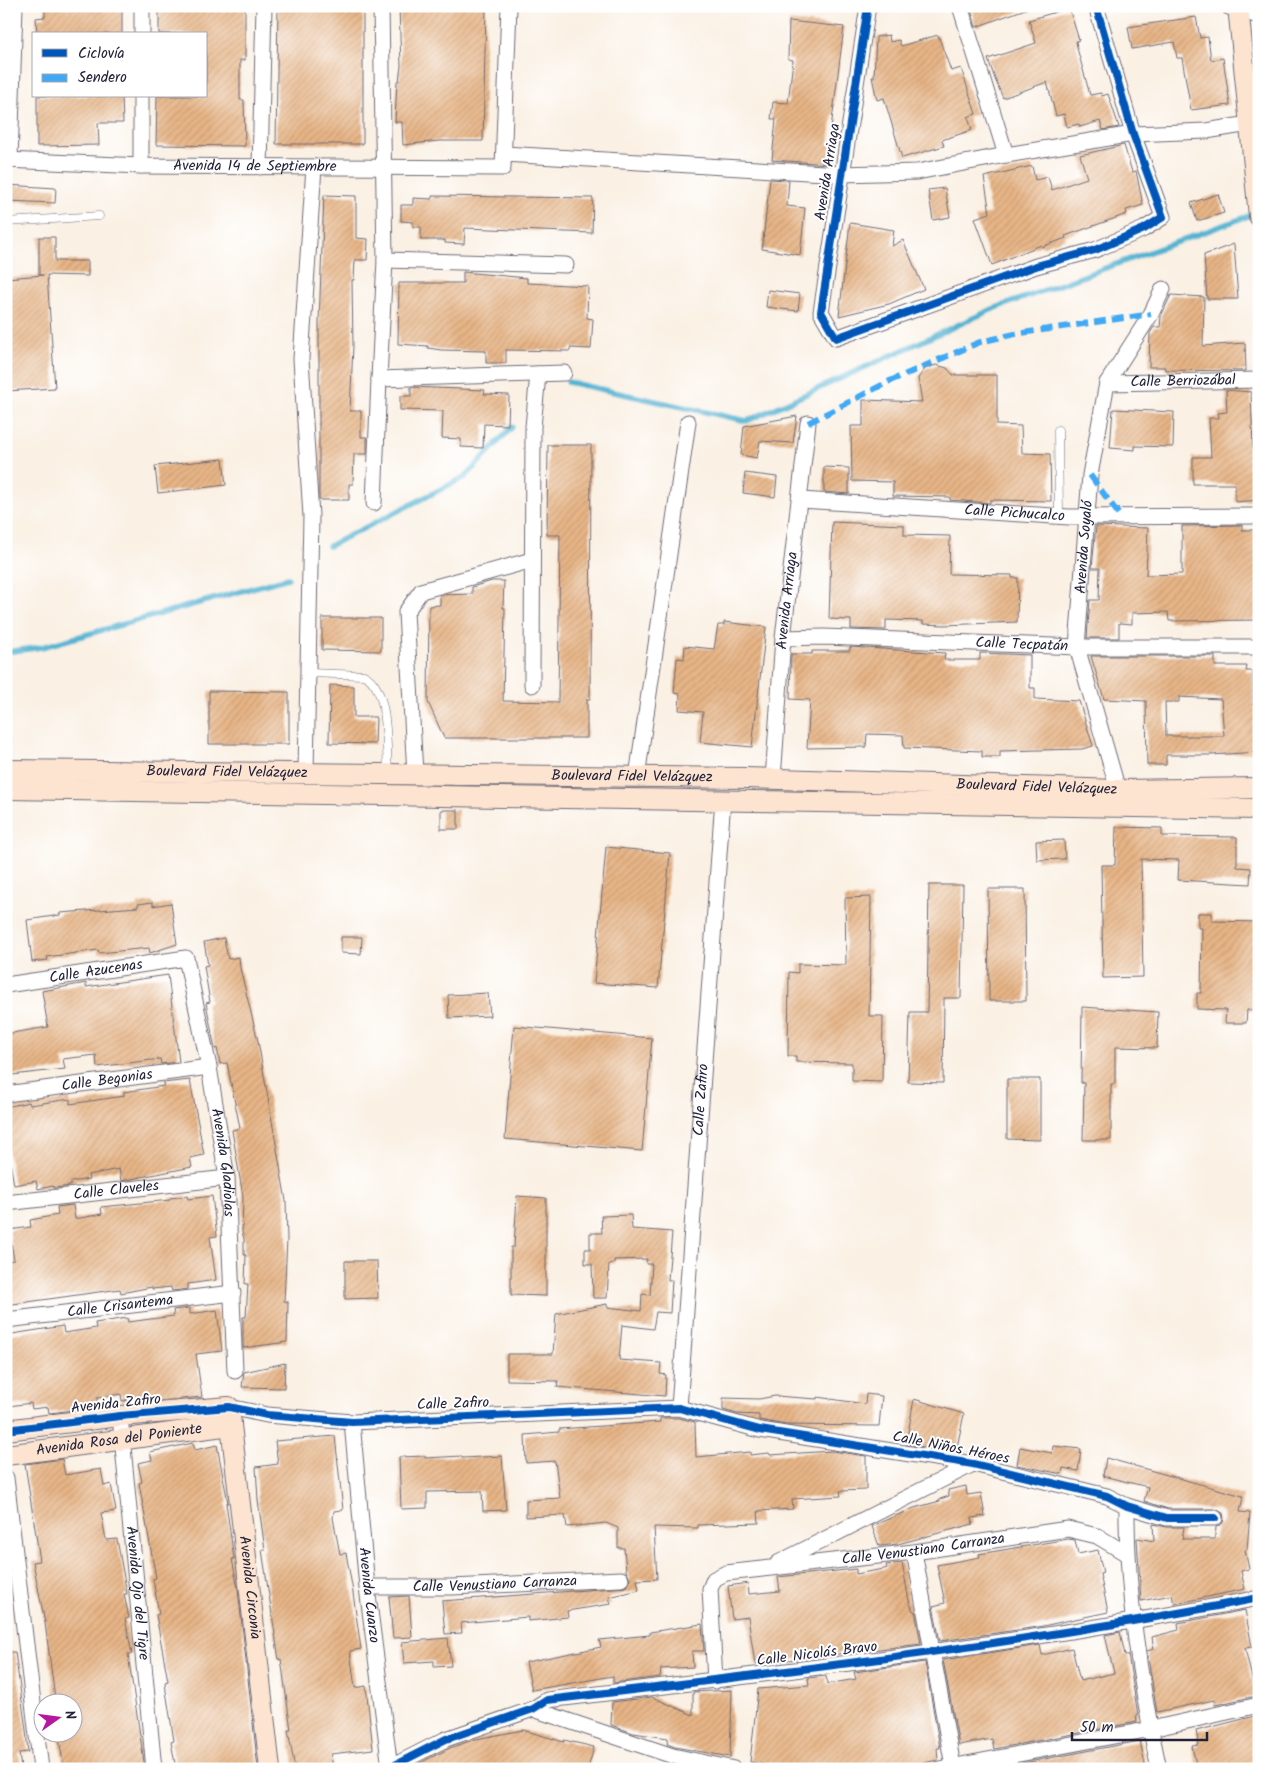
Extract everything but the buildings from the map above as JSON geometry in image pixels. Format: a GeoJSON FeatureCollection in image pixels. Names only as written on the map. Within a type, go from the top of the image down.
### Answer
{"type":"FeatureCollection","features":[{"type":"Feature","properties":{"kind":"main road"},"geometry":{"type":"LineString","coordinates":[[1235,8],[1259,216]]}},
{"type":"Feature","properties":{"kind":"main road","name":"Boulevard Fidel Velázquez"},"geometry":{"type":"LineString","coordinates":[[6,770],[306,772],[773,779],[1118,790],[1259,788]]}},
{"type":"Feature","properties":{"kind":"main road"},"geometry":{"type":"LineString","coordinates":[[453,775],[453,795]]}},
{"type":"Feature","properties":{"kind":"main road","name":"Boulevard Fidel Velázquez"},"geometry":{"type":"LineString","coordinates":[[6,789],[1259,809]]}},
{"type":"Feature","properties":{"kind":"main road","name":"Avenida Zafiro"},"geometry":{"type":"LineString","coordinates":[[6,1430],[120,1416],[230,1416]]}},
{"type":"Feature","properties":{"kind":"main road","name":"Avenida Rosa del Poniente"},"geometry":{"type":"LineString","coordinates":[[6,1455],[123,1439],[230,1416]]}},
{"type":"Feature","properties":{"kind":"main road","name":"Avenida Circonia"},"geometry":{"type":"LineString","coordinates":[[230,1416],[270,1769]]}},
{"type":"Feature","properties":{"kind":"street"},"geometry":{"type":"LineString","coordinates":[[8,160],[15,6]]}},
{"type":"Feature","properties":{"kind":"street"},"geometry":{"type":"LineString","coordinates":[[142,6],[142,32]]}},
{"type":"Feature","properties":{"kind":"street"},"geometry":{"type":"LineString","coordinates":[[260,167],[264,6]]}},
{"type":"Feature","properties":{"kind":"street"},"geometry":{"type":"LineString","coordinates":[[374,503],[385,260],[381,6]]}},
{"type":"Feature","properties":{"kind":"street"},"geometry":{"type":"LineString","coordinates":[[504,161],[509,6]]}},
{"type":"Feature","properties":{"kind":"street","name":"Avenida Arriaga"},"geometry":{"type":"LineString","coordinates":[[868,6],[821,312],[836,338],[1036,266],[1095,250],[1144,229],[1163,216],[1133,134]]}},
{"type":"Feature","properties":{"kind":"street"},"geometry":{"type":"LineString","coordinates":[[960,6],[1006,155]]}},
{"type":"Feature","properties":{"kind":"street"},"geometry":{"type":"LineString","coordinates":[[1096,6],[1133,134]]}},
{"type":"Feature","properties":{"kind":"street"},"geometry":{"type":"LineString","coordinates":[[1235,8],[1259,16]]}},
{"type":"Feature","properties":{"kind":"street"},"geometry":{"type":"LineString","coordinates":[[141,98],[141,166]]}},
{"type":"Feature","properties":{"kind":"street","name":"Avenida 14 de Septiembre"},"geometry":{"type":"LineString","coordinates":[[8,160],[141,166],[260,167],[383,167],[504,161],[841,174],[917,172],[1133,134],[1184,133],[1249,124]]}},
{"type":"Feature","properties":{"kind":"street"},"geometry":{"type":"LineString","coordinates":[[306,772],[311,516],[302,359],[314,167]]}},
{"type":"Feature","properties":{"kind":"street"},"geometry":{"type":"LineString","coordinates":[[385,260],[566,265]]}},
{"type":"Feature","properties":{"kind":"street","name":"Avenida Soyaló"},"geometry":{"type":"LineString","coordinates":[[1118,790],[1077,647],[1090,475],[1108,383],[1151,314],[1163,289]]}},
{"type":"Feature","properties":{"kind":"street"},"geometry":{"type":"LineString","coordinates":[[379,379],[564,373]]}},
{"type":"Feature","properties":{"kind":"street"},"geometry":{"type":"LineString","coordinates":[[532,685],[533,428],[538,374]]}},
{"type":"Feature","properties":{"kind":"street","name":"Calle Berriozábal"},"geometry":{"type":"LineString","coordinates":[[1108,383],[1259,380]]}},
{"type":"Feature","properties":{"kind":"street"},"geometry":{"type":"LineString","coordinates":[[637,777],[688,422]]}},
{"type":"Feature","properties":{"kind":"street","name":"Avenida Arriaga"},"geometry":{"type":"LineString","coordinates":[[773,779],[783,638],[801,500],[808,423]]}},
{"type":"Feature","properties":{"kind":"street","name":"Calle Pichucalco"},"geometry":{"type":"LineString","coordinates":[[801,500],[1059,516],[1259,516]]}},
{"type":"Feature","properties":{"kind":"street"},"geometry":{"type":"LineString","coordinates":[[414,774],[406,612],[421,591],[532,560]]}},
{"type":"Feature","properties":{"kind":"street","name":"Calle Tecpatán"},"geometry":{"type":"LineString","coordinates":[[783,638],[824,637],[1077,647],[1259,647]]}},
{"type":"Feature","properties":{"kind":"street","name":"Calle Zafiro"},"geometry":{"type":"LineString","coordinates":[[230,1416],[266,1415],[352,1422],[679,1408],[723,799]]}},
{"type":"Feature","properties":{"kind":"street","name":"Calle Azucenas"},"geometry":{"type":"LineString","coordinates":[[6,985],[186,958]]}},
{"type":"Feature","properties":{"kind":"street","name":"Avenida Gladiolas"},"geometry":{"type":"LineString","coordinates":[[186,958],[209,1067],[227,1178],[235,1371]]}},
{"type":"Feature","properties":{"kind":"street","name":"Calle Begonias"},"geometry":{"type":"LineString","coordinates":[[6,1094],[209,1067]]}},
{"type":"Feature","properties":{"kind":"street","name":"Calle Claveles"},"geometry":{"type":"LineString","coordinates":[[6,1202],[227,1178]]}},
{"type":"Feature","properties":{"kind":"street","name":"Calle Crisantema"},"geometry":{"type":"LineString","coordinates":[[6,1320],[233,1293]]}},
{"type":"Feature","properties":{"kind":"street","name":"Calle Niños Héroes"},"geometry":{"type":"LineString","coordinates":[[679,1408],[760,1430],[973,1464],[1107,1496],[1128,1506],[1167,1518],[1214,1518]]}},
{"type":"Feature","properties":{"kind":"street","name":"Avenida Ojo del Tigre"},"geometry":{"type":"LineString","coordinates":[[120,1416],[154,1769]]}},
{"type":"Feature","properties":{"kind":"street","name":"Avenida Cuarzo"},"geometry":{"type":"LineString","coordinates":[[352,1422],[367,1587],[388,1768]]}},
{"type":"Feature","properties":{"kind":"street"},"geometry":{"type":"LineString","coordinates":[[770,1568],[973,1464]]}},
{"type":"Feature","properties":{"kind":"street"},"geometry":{"type":"LineString","coordinates":[[6,1478],[41,1769]]}},
{"type":"Feature","properties":{"kind":"street"},"geometry":{"type":"LineString","coordinates":[[1128,1506],[1127,1554],[1134,1622],[1150,1729],[1159,1769]]}},
{"type":"Feature","properties":{"kind":"street","name":"Calle Venustiano Carranza"},"geometry":{"type":"LineString","coordinates":[[715,1680],[710,1589],[714,1579],[726,1573],[914,1552],[1068,1529],[1097,1536],[1127,1554]]}},
{"type":"Feature","properties":{"kind":"street"},"geometry":{"type":"LineString","coordinates":[[914,1552],[934,1653],[947,1767],[1150,1729],[1259,1705]]}},
{"type":"Feature","properties":{"kind":"street","name":"Calle Venustiano Carranza"},"geometry":{"type":"LineString","coordinates":[[367,1587],[452,1588],[621,1579]]}},
{"type":"Feature","properties":{"kind":"street","name":"Calle Nicolás Bravo"},"geometry":{"type":"LineString","coordinates":[[388,1768],[446,1739],[533,1709],[547,1700],[934,1653],[1134,1622],[1259,1598]]}},
{"type":"Feature","properties":{"kind":"street"},"geometry":{"type":"LineString","coordinates":[[533,1709],[673,1756],[734,1769]]}},
{"type":"Feature","properties":{"kind":"lane"},"geometry":{"type":"LineString","coordinates":[[6,222],[99,216]]}},
{"type":"Feature","properties":{"kind":"lane"},"geometry":{"type":"LineString","coordinates":[[1058,430],[1059,516]]}},
{"type":"Feature","properties":{"kind":"lane"},"geometry":{"type":"LineString","coordinates":[[308,672],[364,675],[374,682],[383,704],[388,774]]}},
{"type":"Feature","properties":{"kind":"waterway"},"geometry":{"type":"LineString","coordinates":[[568,382],[747,421],[993,309],[1254,214]]}},
{"type":"Feature","properties":{"kind":"waterway"},"geometry":{"type":"LineString","coordinates":[[329,546],[465,477],[512,427]]}},
{"type":"Feature","properties":{"kind":"waterway"},"geometry":{"type":"LineString","coordinates":[[6,652],[42,647],[288,578]]}},
{"type":"Feature","properties":{"kind":"marked path"},"geometry":{"type":"LineString","coordinates":[[808,423],[890,381],[980,342],[1015,334],[1151,314]]}},
{"type":"Feature","properties":{"kind":"marked path"},"geometry":{"type":"LineString","coordinates":[[1090,475],[1120,516]]}},
{"type":"Feature","properties":{"kind":"cycle path"},"geometry":{"type":"LineString","coordinates":[[868,6],[821,312],[836,338],[1036,266],[1095,250],[1144,229],[1163,217],[1133,134],[1096,6]]}},
{"type":"Feature","properties":{"kind":"cycle path"},"geometry":{"type":"LineString","coordinates":[[6,1430],[120,1416],[229,1407],[267,1415],[352,1422],[679,1408],[760,1430],[973,1464],[1107,1496],[1127,1506],[1167,1518],[1215,1518]]}},
{"type":"Feature","properties":{"kind":"cycle path"},"geometry":{"type":"LineString","coordinates":[[387,1769],[446,1739],[533,1709],[547,1700],[904,1656],[1082,1629],[1259,1598]]}}]}
